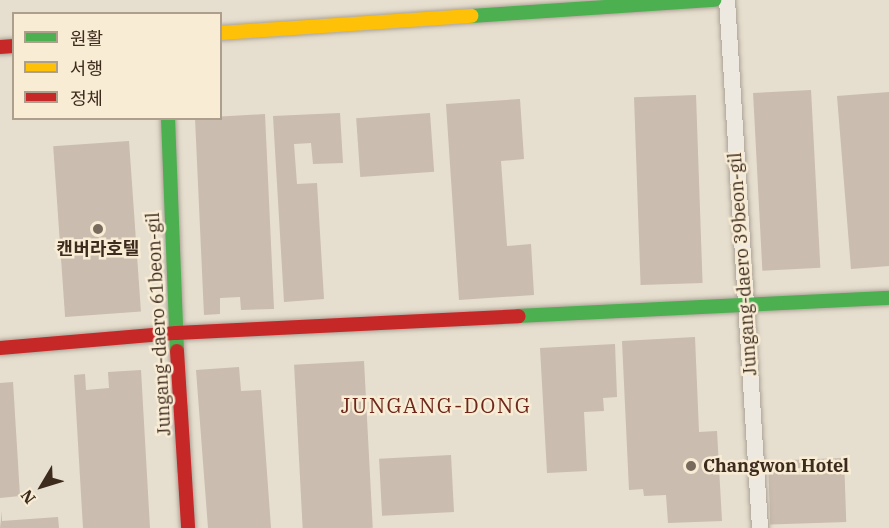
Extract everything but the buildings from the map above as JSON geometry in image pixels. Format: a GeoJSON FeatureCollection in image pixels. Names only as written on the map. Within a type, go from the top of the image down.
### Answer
{"type":"FeatureCollection","features":[{"type":"Feature","properties":{"kind":"street"},"geometry":{"type":"LineString","coordinates":[[222,33],[714,0]]}},
{"type":"Feature","properties":{"kind":"street","name":"Jungang-daero 39beon-gil"},"geometry":{"type":"LineString","coordinates":[[727,0],[760,528]]}},
{"type":"Feature","properties":{"kind":"street","name":"Jungang-daero 61beon-gil"},"geometry":{"type":"LineString","coordinates":[[168,120],[176,333],[188,528]]}},
{"type":"Feature","properties":{"kind":"street"},"geometry":{"type":"LineString","coordinates":[[0,348],[176,333],[889,298]]}},
{"type":"Feature","properties":{"kind":"traffic: fast"},"geometry":{"type":"LineString","coordinates":[[471,16],[714,0]]}},
{"type":"Feature","properties":{"kind":"traffic: fast"},"geometry":{"type":"LineString","coordinates":[[168,120],[177,351]]}},
{"type":"Feature","properties":{"kind":"traffic: fast"},"geometry":{"type":"LineString","coordinates":[[519,316],[889,298]]}},
{"type":"Feature","properties":{"kind":"traffic: slow"},"geometry":{"type":"LineString","coordinates":[[222,33],[471,16]]}},
{"type":"Feature","properties":{"kind":"traffic: jam"},"geometry":{"type":"LineString","coordinates":[[0,47],[12,46]]}},
{"type":"Feature","properties":{"kind":"traffic: jam"},"geometry":{"type":"LineString","coordinates":[[0,348],[176,333],[519,316]]}},
{"type":"Feature","properties":{"kind":"traffic: jam"},"geometry":{"type":"LineString","coordinates":[[177,351],[188,528]]}},
{"type":"Feature","properties":{"kind":"place","name":"캔버라호텔"},"geometry":{"type":"Point","coordinates":[98,229]}},
{"type":"Feature","properties":{"kind":"place","name":"Changwon Hotel"},"geometry":{"type":"Point","coordinates":[691,466]}},
{"type":"Feature","properties":{"kind":"district","name":"JUNGANG-DONG"},"geometry":{"type":"Point","coordinates":[436,405]}}]}
